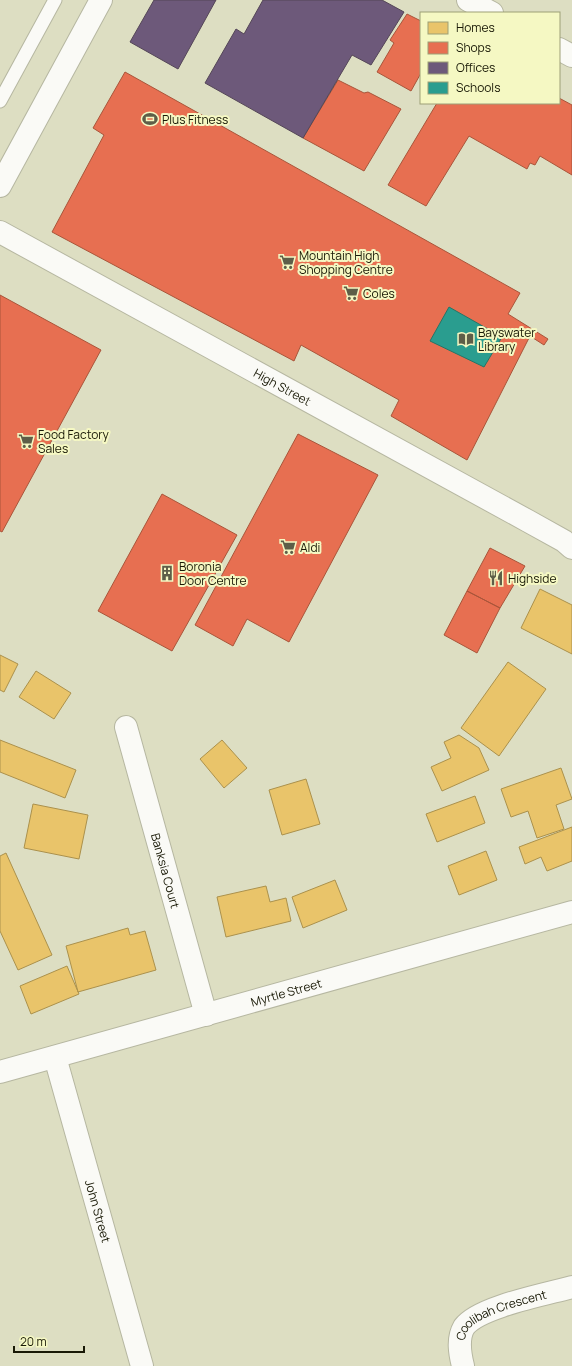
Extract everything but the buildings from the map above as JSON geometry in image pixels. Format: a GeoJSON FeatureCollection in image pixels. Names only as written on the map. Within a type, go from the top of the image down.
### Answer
{"type":"FeatureCollection","features":[{"type":"Feature","properties":{"kind":"street"},"geometry":{"type":"LineString","coordinates":[[0,186],[101,0]]}},
{"type":"Feature","properties":{"kind":"street"},"geometry":{"type":"LineString","coordinates":[[560,50],[572,56]]}},
{"type":"Feature","properties":{"kind":"street","name":"High Street"},"geometry":{"type":"LineString","coordinates":[[0,232],[569,544]]}},
{"type":"Feature","properties":{"kind":"street","name":"Banksia Court"},"geometry":{"type":"LineString","coordinates":[[126,727],[206,1015]]}},
{"type":"Feature","properties":{"kind":"street","name":"Myrtle Street"},"geometry":{"type":"LineString","coordinates":[[0,1072],[572,912]]}},
{"type":"Feature","properties":{"kind":"street","name":"John Street"},"geometry":{"type":"LineString","coordinates":[[55,1057],[142,1366]]}},
{"type":"Feature","properties":{"kind":"street","name":"Coolibah Crescent"},"geometry":{"type":"LineString","coordinates":[[463,1366],[459,1347],[463,1328],[470,1319],[485,1311],[572,1287]]}},
{"type":"Feature","properties":{"kind":"lane"},"geometry":{"type":"LineString","coordinates":[[0,101],[55,0]]}},
{"type":"Feature","properties":{"kind":"place","name":"Plus Fitness"},"geometry":{"type":"Point","coordinates":[150,119]}},
{"type":"Feature","properties":{"kind":"place","name":"Mountain High Shopping Centre"},"geometry":{"type":"Point","coordinates":[287,262]}},
{"type":"Feature","properties":{"kind":"place","name":"Coles"},"geometry":{"type":"Point","coordinates":[351,293]}},
{"type":"Feature","properties":{"kind":"place","name":"Bayswater Library"},"geometry":{"type":"Point","coordinates":[466,339]}},
{"type":"Feature","properties":{"kind":"place","name":"Food Factory Sales"},"geometry":{"type":"Point","coordinates":[26,441]}},
{"type":"Feature","properties":{"kind":"place","name":"Aldi"},"geometry":{"type":"Point","coordinates":[288,547]}},
{"type":"Feature","properties":{"kind":"place","name":"Boronia Door Centre"},"geometry":{"type":"Point","coordinates":[167,573]}},
{"type":"Feature","properties":{"kind":"place","name":"Highside"},"geometry":{"type":"Point","coordinates":[496,578]}}]}
